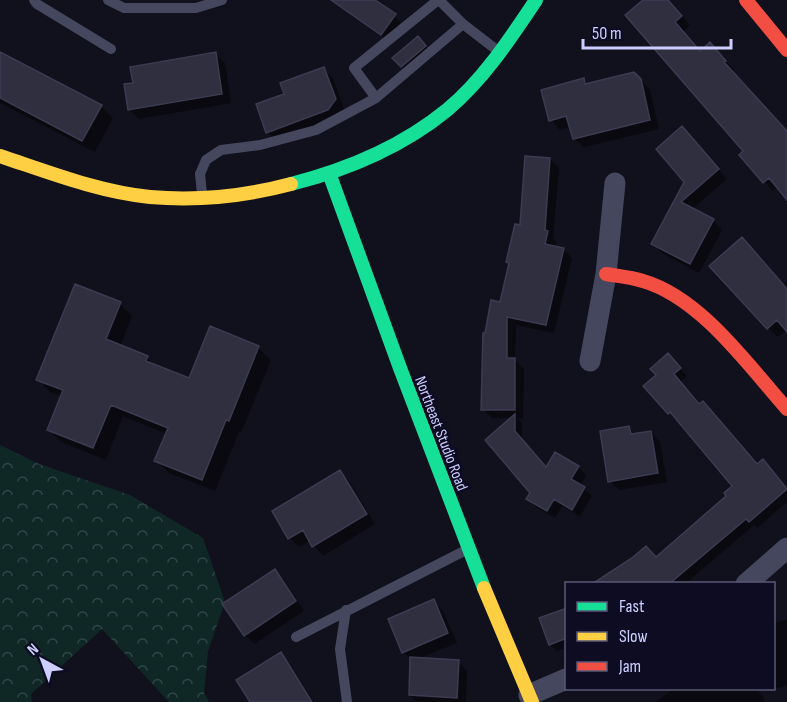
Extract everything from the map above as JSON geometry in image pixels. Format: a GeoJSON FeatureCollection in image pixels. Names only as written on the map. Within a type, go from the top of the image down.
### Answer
{"type":"FeatureCollection","features":[{"type":"Feature","properties":{"kind":"street"},"geometry":{"type":"LineString","coordinates":[[0,156],[72,180],[146,196],[202,198],[261,191],[329,173],[373,154],[434,119],[472,84],[517,31],[536,0]]}},
{"type":"Feature","properties":{"kind":"street"},"geometry":{"type":"LineString","coordinates":[[746,0],[787,50]]}},
{"type":"Feature","properties":{"kind":"street","name":"Northeast Studio Road"},"geometry":{"type":"LineString","coordinates":[[329,173],[468,549],[531,698]]}},
{"type":"Feature","properties":{"kind":"street"},"geometry":{"type":"LineString","coordinates":[[590,361],[606,274],[615,183]]}},
{"type":"Feature","properties":{"kind":"street"},"geometry":{"type":"LineString","coordinates":[[606,274],[644,281],[685,301],[709,321],[787,409]]}},
{"type":"Feature","properties":{"kind":"street"},"geometry":{"type":"LineString","coordinates":[[748,582],[787,548]]}},
{"type":"Feature","properties":{"kind":"street"},"geometry":{"type":"LineString","coordinates":[[531,698],[565,680]]}},
{"type":"Feature","properties":{"kind":"lane"},"geometry":{"type":"LineString","coordinates":[[34,0],[111,49]]}},
{"type":"Feature","properties":{"kind":"lane"},"geometry":{"type":"LineString","coordinates":[[108,0],[124,9],[196,8],[222,0]]}},
{"type":"Feature","properties":{"kind":"lane"},"geometry":{"type":"LineString","coordinates":[[376,98],[354,68],[438,0],[463,24],[499,51]]}},
{"type":"Feature","properties":{"kind":"lane"},"geometry":{"type":"LineString","coordinates":[[202,198],[200,174],[206,160],[221,150],[260,145],[316,130],[376,98],[463,24]]}},
{"type":"Feature","properties":{"kind":"lane"},"geometry":{"type":"LineString","coordinates":[[296,637],[468,549]]}},
{"type":"Feature","properties":{"kind":"lane"},"geometry":{"type":"LineString","coordinates":[[346,610],[340,649],[347,702]]}},
{"type":"Feature","properties":{"kind":"green space"},"geometry":{"type":"Polygon","coordinates":[[[0,445],[39,464],[130,495],[203,538],[225,602],[208,651],[204,693],[209,702],[169,702],[102,629],[31,694],[32,702],[0,702],[0,445]]]}},
{"type":"Feature","properties":{"kind":"building"},"geometry":{"type":"Polygon","coordinates":[[[331,0],[375,0],[396,14],[381,35],[331,0]]]}},
{"type":"Feature","properties":{"kind":"building"},"geometry":{"type":"Polygon","coordinates":[[[643,0],[668,0],[682,16],[675,22],[700,51],[710,42],[726,61],[724,62],[787,131],[787,200],[769,178],[763,183],[739,155],[743,151],[625,15],[643,0]]]}},
{"type":"Feature","properties":{"kind":"building"},"geometry":{"type":"Polygon","coordinates":[[[418,36],[426,46],[401,67],[392,58],[418,36]]]}},
{"type":"Feature","properties":{"kind":"building"},"geometry":{"type":"Polygon","coordinates":[[[0,52],[102,105],[82,141],[0,98],[0,52]]]}},
{"type":"Feature","properties":{"kind":"building"},"geometry":{"type":"Polygon","coordinates":[[[216,52],[222,94],[128,110],[124,84],[133,83],[130,67],[216,52]]]}},
{"type":"Feature","properties":{"kind":"building"},"geometry":{"type":"Polygon","coordinates":[[[324,67],[336,99],[328,110],[266,133],[256,104],[284,94],[280,83],[324,67]]]}},
{"type":"Feature","properties":{"kind":"building"},"geometry":{"type":"Polygon","coordinates":[[[634,72],[641,79],[650,120],[573,139],[566,116],[549,121],[541,90],[584,78],[585,84],[634,72]]]}},
{"type":"Feature","properties":{"kind":"building"},"geometry":{"type":"Polygon","coordinates":[[[682,126],[719,169],[681,202],[714,219],[690,264],[651,244],[684,182],[656,149],[682,126]]]}},
{"type":"Feature","properties":{"kind":"building"},"geometry":{"type":"Polygon","coordinates":[[[525,156],[550,158],[545,230],[548,231],[545,244],[564,248],[546,325],[507,317],[507,358],[515,358],[515,410],[481,410],[483,333],[485,333],[491,300],[500,302],[515,224],[520,225],[525,156]]]}},
{"type":"Feature","properties":{"kind":"building"},"geometry":{"type":"Polygon","coordinates":[[[742,237],[787,289],[787,332],[777,320],[767,329],[709,266],[742,237]]]}},
{"type":"Feature","properties":{"kind":"building"},"geometry":{"type":"Polygon","coordinates":[[[75,284],[121,302],[106,339],[148,356],[146,361],[189,378],[210,326],[259,346],[202,480],[154,461],[168,428],[111,405],[93,448],[47,430],[63,390],[36,380],[75,284]]]}},
{"type":"Feature","properties":{"kind":"building"},"geometry":{"type":"Polygon","coordinates":[[[668,353],[681,368],[674,374],[699,404],[703,401],[757,464],[763,459],[787,489],[749,522],[746,519],[671,582],[595,582],[646,546],[656,557],[726,496],[724,493],[732,486],[670,412],[668,414],[643,386],[656,375],[650,369],[668,353]]]}},
{"type":"Feature","properties":{"kind":"building"},"geometry":{"type":"Polygon","coordinates":[[[515,414],[515,431],[546,467],[555,452],[579,466],[571,479],[585,487],[572,510],[554,499],[547,511],[526,499],[530,493],[485,440],[515,414]]]}},
{"type":"Feature","properties":{"kind":"building"},"geometry":{"type":"Polygon","coordinates":[[[629,426],[631,434],[651,431],[658,473],[608,482],[600,431],[629,426]]]}},
{"type":"Feature","properties":{"kind":"building"},"geometry":{"type":"Polygon","coordinates":[[[340,470],[367,514],[312,547],[303,530],[288,539],[272,511],[340,470]]]}},
{"type":"Feature","properties":{"kind":"building"},"geometry":{"type":"Polygon","coordinates":[[[275,569],[296,601],[244,636],[222,604],[275,569]]]}},
{"type":"Feature","properties":{"kind":"building"},"geometry":{"type":"Polygon","coordinates":[[[434,599],[448,633],[402,653],[388,619],[434,599]]]}},
{"type":"Feature","properties":{"kind":"building"},"geometry":{"type":"Polygon","coordinates":[[[565,609],[565,639],[549,645],[539,618],[565,609]]]}},
{"type":"Feature","properties":{"kind":"building"},"geometry":{"type":"Polygon","coordinates":[[[281,652],[312,702],[250,702],[236,680],[281,652]]]}},
{"type":"Feature","properties":{"kind":"building"},"geometry":{"type":"Polygon","coordinates":[[[410,657],[459,660],[457,698],[409,695],[410,657]]]}},
{"type":"Feature","properties":{"kind":"traffic: fast"},"geometry":{"type":"LineString","coordinates":[[291,184],[353,164],[393,146],[430,123],[472,86],[506,44],[536,0]]}},
{"type":"Feature","properties":{"kind":"traffic: fast"},"geometry":{"type":"LineString","coordinates":[[329,173],[484,588]]}},
{"type":"Feature","properties":{"kind":"traffic: slow"},"geometry":{"type":"LineString","coordinates":[[0,156],[93,186],[150,197],[221,196],[256,192],[291,184]]}},
{"type":"Feature","properties":{"kind":"traffic: slow"},"geometry":{"type":"LineString","coordinates":[[484,588],[532,702]]}},
{"type":"Feature","properties":{"kind":"traffic: jam"},"geometry":{"type":"LineString","coordinates":[[746,0],[787,50]]}},
{"type":"Feature","properties":{"kind":"traffic: jam"},"geometry":{"type":"LineString","coordinates":[[606,274],[643,281],[684,302],[722,335],[787,409]]}}]}
